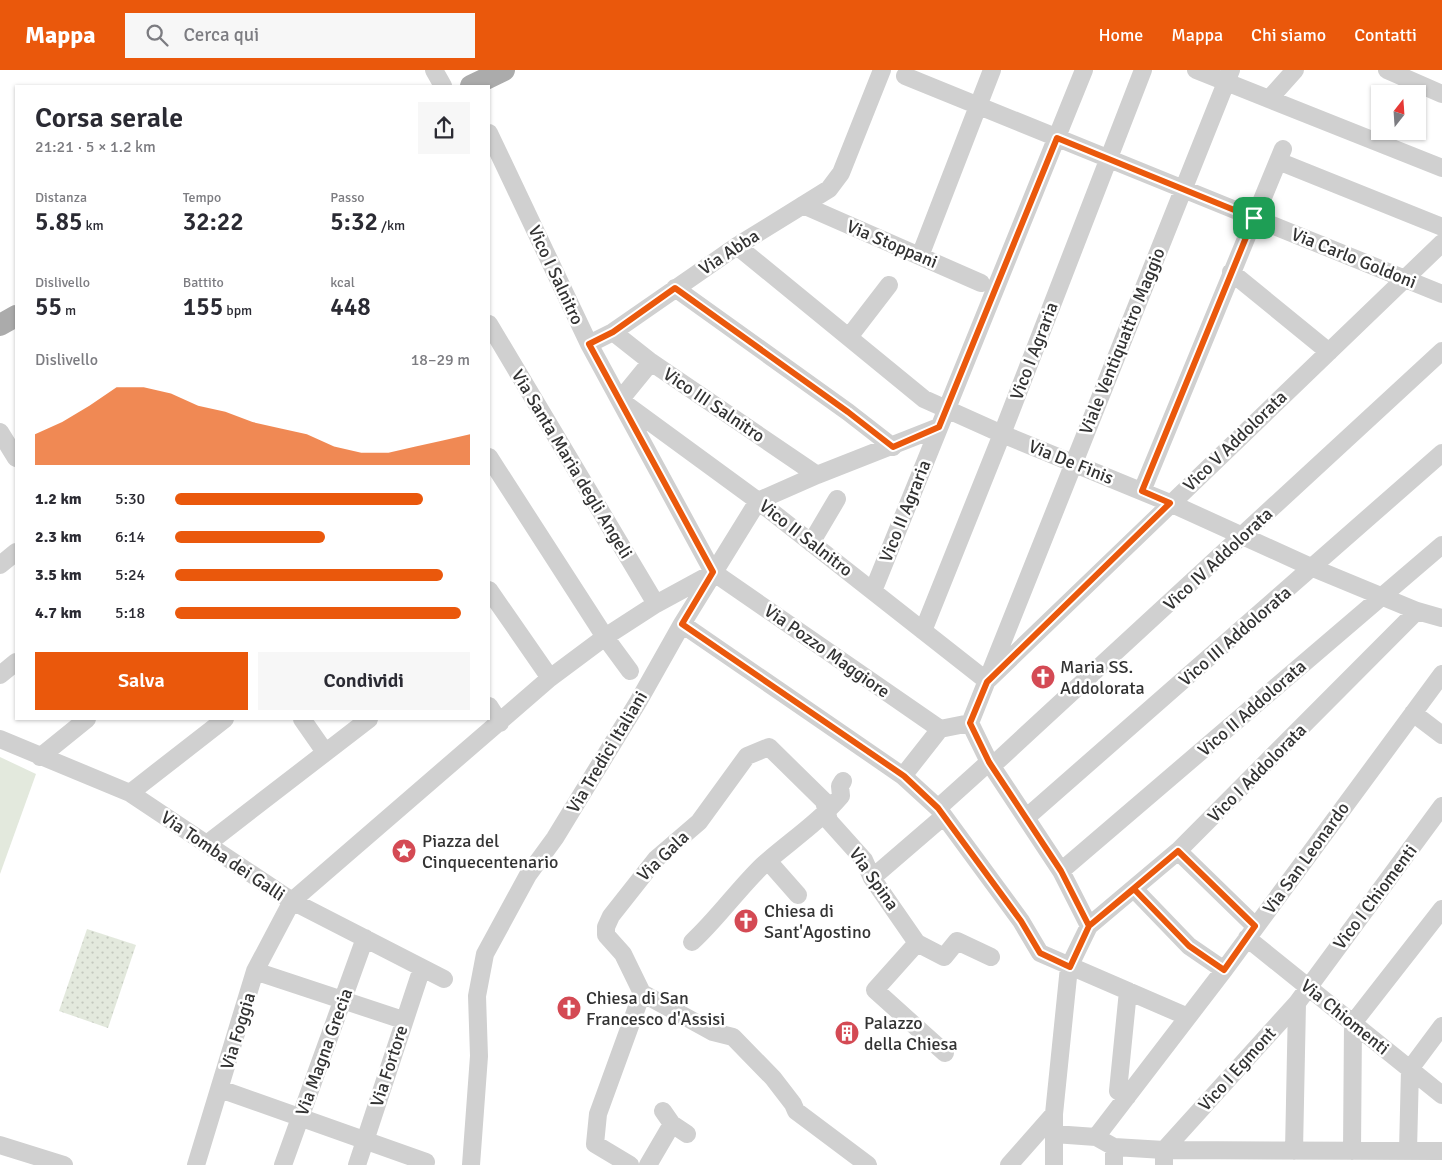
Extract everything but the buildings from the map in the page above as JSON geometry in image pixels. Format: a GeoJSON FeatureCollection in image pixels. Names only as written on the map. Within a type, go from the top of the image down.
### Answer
{"type":"FeatureCollection","features":[{"type":"Feature","properties":{"kind":"main road"},"geometry":{"type":"LineString","coordinates":[[473,85],[504,70]]}},
{"type":"Feature","properties":{"kind":"main road"},"geometry":{"type":"LineString","coordinates":[[0,325],[15,317]]}},
{"type":"Feature","properties":{"kind":"street"},"geometry":{"type":"LineString","coordinates":[[434,70],[442,85]]}},
{"type":"Feature","properties":{"kind":"street","name":"Via Abba"},"geometry":{"type":"LineString","coordinates":[[589,344],[613,332],[737,246],[829,188],[841,173],[882,70]]}},
{"type":"Feature","properties":{"kind":"street"},"geometry":{"type":"LineString","coordinates":[[920,256],[992,70]]}},
{"type":"Feature","properties":{"kind":"street","name":"Vico II Agraria"},"geometry":{"type":"LineString","coordinates":[[873,591],[1084,70]]}},
{"type":"Feature","properties":{"kind":"street","name":"Vico I Agraria"},"geometry":{"type":"LineString","coordinates":[[924,631],[1142,70]]}},
{"type":"Feature","properties":{"kind":"street"},"geometry":{"type":"LineString","coordinates":[[1196,70],[1228,76],[1269,99],[1442,168]]}},
{"type":"Feature","properties":{"kind":"street"},"geometry":{"type":"LineString","coordinates":[[1269,99],[1295,70]]}},
{"type":"Feature","properties":{"kind":"street"},"geometry":{"type":"LineString","coordinates":[[1387,70],[1410,74],[1442,94]]}},
{"type":"Feature","properties":{"kind":"street","name":"Via Carlo Goldoni"},"geometry":{"type":"LineString","coordinates":[[905,76],[1442,294]]}},
{"type":"Feature","properties":{"kind":"street","name":"Viale Ventiquattro Maggio"},"geometry":{"type":"LineString","coordinates":[[970,723],[1228,76]]}},
{"type":"Feature","properties":{"kind":"street","name":"Vico I Salnitro"},"geometry":{"type":"LineString","coordinates":[[490,135],[589,344],[713,572]]}},
{"type":"Feature","properties":{"kind":"street"},"geometry":{"type":"LineString","coordinates":[[1142,491],[1280,155],[1442,228]]}},
{"type":"Feature","properties":{"kind":"street","name":"Via Stoppani"},"geometry":{"type":"LineString","coordinates":[[803,206],[981,283]]}},
{"type":"Feature","properties":{"kind":"street","name":"Vico V Addolorata"},"geometry":{"type":"LineString","coordinates":[[987,682],[1170,503],[1442,243]]}},
{"type":"Feature","properties":{"kind":"street","name":"Via De Finis"},"geometry":{"type":"LineString","coordinates":[[737,246],[924,399],[1002,434],[1170,503],[1313,568],[1417,611],[1442,618]]}},
{"type":"Feature","properties":{"kind":"street"},"geometry":{"type":"LineString","coordinates":[[1231,272],[1329,352]]}},
{"type":"Feature","properties":{"kind":"street"},"geometry":{"type":"LineString","coordinates":[[849,337],[889,285]]}},
{"type":"Feature","properties":{"kind":"street"},"geometry":{"type":"LineString","coordinates":[[675,288],[841,406],[893,447]]}},
{"type":"Feature","properties":{"kind":"street","name":"Via Santa Maria degli Angeli"},"geometry":{"type":"LineString","coordinates":[[490,326],[656,604]]}},
{"type":"Feature","properties":{"kind":"street","name":"Vico III Salnitro"},"geometry":{"type":"LineString","coordinates":[[613,332],[651,362],[817,475]]}},
{"type":"Feature","properties":{"kind":"street","name":"Vico IV Addolorata"},"geometry":{"type":"LineString","coordinates":[[872,878],[991,764],[1243,536],[1442,351]]}},
{"type":"Feature","properties":{"kind":"street"},"geometry":{"type":"LineString","coordinates":[[620,400],[651,362]]}},
{"type":"Feature","properties":{"kind":"street","name":"Vico II Salnitro"},"geometry":{"type":"LineString","coordinates":[[620,400],[758,501],[987,682]]}},
{"type":"Feature","properties":{"kind":"street"},"geometry":{"type":"LineString","coordinates":[[758,501],[817,475],[893,447],[939,427]]}},
{"type":"Feature","properties":{"kind":"street"},"geometry":{"type":"LineString","coordinates":[[0,432],[15,456]]}},
{"type":"Feature","properties":{"kind":"street","name":"Vico III Addolorata"},"geometry":{"type":"LineString","coordinates":[[1027,817],[1442,453]]}},
{"type":"Feature","properties":{"kind":"street"},"geometry":{"type":"LineString","coordinates":[[490,459],[605,637],[630,671]]}},
{"type":"Feature","properties":{"kind":"street"},"geometry":{"type":"LineString","coordinates":[[811,543],[837,500]]}},
{"type":"Feature","properties":{"kind":"street","name":"Via Tredici Italiani"},"geometry":{"type":"LineString","coordinates":[[471,1165],[479,1056],[477,996],[485,954],[528,875],[555,838],[638,702],[713,572],[758,501]]}},
{"type":"Feature","properties":{"kind":"street","name":"Vico II Addolorata"},"geometry":{"type":"LineString","coordinates":[[1061,871],[1442,545]]}},
{"type":"Feature","properties":{"kind":"street"},"geometry":{"type":"LineString","coordinates":[[0,565],[15,553]]}},
{"type":"Feature","properties":{"kind":"street"},"geometry":{"type":"LineString","coordinates":[[292,901],[550,678],[605,637],[656,604],[713,572]]}},
{"type":"Feature","properties":{"kind":"street","name":"Via Pozzo Maggiore"},"geometry":{"type":"LineString","coordinates":[[713,572],[940,729]]}},
{"type":"Feature","properties":{"kind":"street"},"geometry":{"type":"LineString","coordinates":[[490,591],[550,678]]}},
{"type":"Feature","properties":{"kind":"street","name":"Vico I Addolorata"},"geometry":{"type":"LineString","coordinates":[[1089,926],[1178,851],[1417,611]]}},
{"type":"Feature","properties":{"kind":"street"},"geometry":{"type":"LineString","coordinates":[[682,624],[904,776],[941,812],[1021,921],[1040,953],[1188,1018]]}},
{"type":"Feature","properties":{"kind":"street"},"geometry":{"type":"LineString","coordinates":[[0,675],[15,663]]}},
{"type":"Feature","properties":{"kind":"street","name":"Via San Leonardo"},"geometry":{"type":"LineString","coordinates":[[1096,1137],[1224,970],[1442,674]]}},
{"type":"Feature","properties":{"kind":"street"},"geometry":{"type":"LineString","coordinates":[[490,708],[500,723]]}},
{"type":"Feature","properties":{"kind":"street"},"geometry":{"type":"LineString","coordinates":[[1412,713],[1442,734]]}},
{"type":"Feature","properties":{"kind":"street"},"geometry":{"type":"LineString","coordinates":[[40,757],[86,720]]}},
{"type":"Feature","properties":{"kind":"street"},"geometry":{"type":"LineString","coordinates":[[130,793],[224,720]]}},
{"type":"Feature","properties":{"kind":"street"},"geometry":{"type":"LineString","coordinates":[[303,720],[325,752]]}},
{"type":"Feature","properties":{"kind":"street"},"geometry":{"type":"LineString","coordinates":[[207,844],[368,720]]}},
{"type":"Feature","properties":{"kind":"street"},"geometry":{"type":"LineString","coordinates":[[904,776],[940,729],[970,723],[991,764],[1061,871],[1089,926],[1070,967],[1054,1114],[1054,1165]]}},
{"type":"Feature","properties":{"kind":"street","name":"Via Tomba dei Galli"},"geometry":{"type":"LineString","coordinates":[[0,739],[130,793],[292,901],[444,979]]}},
{"type":"Feature","properties":{"kind":"street","name":"Via Gala"},"geometry":{"type":"LineString","coordinates":[[642,993],[623,954],[606,935],[606,927],[611,916],[656,859],[699,822],[748,756],[769,747],[789,767]]}},
{"type":"Feature","properties":{"kind":"street","name":"Via Spina"},"geometry":{"type":"LineString","coordinates":[[789,767],[824,801],[829,821],[864,860],[872,878],[917,943]]}},
{"type":"Feature","properties":{"kind":"street"},"geometry":{"type":"LineString","coordinates":[[692,942],[710,926],[768,861],[827,812],[840,796],[840,786],[843,781]]}},
{"type":"Feature","properties":{"kind":"street","name":"Vico I Chiomenti"},"geometry":{"type":"LineString","coordinates":[[1308,987],[1442,806]]}},
{"type":"Feature","properties":{"kind":"street","name":"Via Chiomenti"},"geometry":{"type":"LineString","coordinates":[[1178,851],[1251,932],[1308,987],[1442,1095]]}},
{"type":"Feature","properties":{"kind":"street"},"geometry":{"type":"LineString","coordinates":[[768,861],[798,895]]}},
{"type":"Feature","properties":{"kind":"street"},"geometry":{"type":"LineString","coordinates":[[1134,889],[1189,946],[1224,970]]}},
{"type":"Feature","properties":{"kind":"street","name":"Via Foggia"},"geometry":{"type":"LineString","coordinates":[[196,1165],[255,971],[292,901]]}},
{"type":"Feature","properties":{"kind":"street"},"geometry":{"type":"LineString","coordinates":[[1352,1151],[1353,1023],[1442,909]]}},
{"type":"Feature","properties":{"kind":"street","name":"Via Magna Grecia"},"geometry":{"type":"LineString","coordinates":[[283,1165],[365,938]]}},
{"type":"Feature","properties":{"kind":"street"},"geometry":{"type":"LineString","coordinates":[[945,1053],[875,990],[917,943],[944,956],[957,941],[991,958]]}},
{"type":"Feature","properties":{"kind":"street","name":"Via Fortore"},"geometry":{"type":"LineString","coordinates":[[357,1165],[403,1020],[422,968]]}},
{"type":"Feature","properties":{"kind":"street"},"geometry":{"type":"LineString","coordinates":[[255,971],[403,1020]]}},
{"type":"Feature","properties":{"kind":"street","name":"Vico I Egmont"},"geometry":{"type":"LineString","coordinates":[[1164,1158],[1308,987]]}},
{"type":"Feature","properties":{"kind":"street"},"geometry":{"type":"LineString","coordinates":[[1127,1097],[1118,1091],[1128,992]]}},
{"type":"Feature","properties":{"kind":"street"},"geometry":{"type":"LineString","coordinates":[[630,1165],[595,1144],[598,1114],[642,993],[713,1032],[733,1037],[773,1078],[793,1104],[796,1111],[868,1165]]}},
{"type":"Feature","properties":{"kind":"street"},"geometry":{"type":"LineString","coordinates":[[1294,1150],[1296,1003]]}},
{"type":"Feature","properties":{"kind":"street"},"geometry":{"type":"LineString","coordinates":[[1408,1151],[1410,1069],[1442,1026]]}},
{"type":"Feature","properties":{"kind":"street"},"geometry":{"type":"LineString","coordinates":[[220,1089],[426,1162]]}},
{"type":"Feature","properties":{"kind":"street"},"geometry":{"type":"LineString","coordinates":[[1009,1165],[1054,1114]]}},
{"type":"Feature","properties":{"kind":"street"},"geometry":{"type":"LineString","coordinates":[[650,1162],[674,1123]]}},
{"type":"Feature","properties":{"kind":"street"},"geometry":{"type":"LineString","coordinates":[[1054,1134],[1096,1137],[1114,1147],[1164,1158],[1294,1150],[1442,1151]]}},
{"type":"Feature","properties":{"kind":"street"},"geometry":{"type":"LineString","coordinates":[[0,1145],[64,1165]]}},
{"type":"Feature","properties":{"kind":"street"},"geometry":{"type":"LineString","coordinates":[[1114,1147],[1114,1165]]}},
{"type":"Feature","properties":{"kind":"shaded area"},"geometry":{"type":"Polygon","coordinates":[[[0,757],[36,774],[0,874],[0,757]]]}},
{"type":"Feature","properties":{"kind":"shaded area"},"geometry":{"type":"Polygon","coordinates":[[[87,929],[136,945],[108,1028],[59,1011],[87,929]]]}},
{"type":"Feature","properties":{"kind":"place","name":"Maria SS. Addolorata"},"geometry":{"type":"Point","coordinates":[1043,677]}},
{"type":"Feature","properties":{"kind":"place","name":"Piazza del Cinquecentenario"},"geometry":{"type":"Point","coordinates":[404,851]}},
{"type":"Feature","properties":{"kind":"place","name":"Chiesa di Sant'Agostino"},"geometry":{"type":"Point","coordinates":[746,921]}},
{"type":"Feature","properties":{"kind":"place","name":"Chiesa di San Francesco d'Assisi"},"geometry":{"type":"Point","coordinates":[569,1008]}},
{"type":"Feature","properties":{"kind":"place","name":"Palazzo della Chiesa"},"geometry":{"type":"Point","coordinates":[847,1033]}},
{"type":"Feature","properties":{"kind":"route"},"geometry":{"type":"LineString","coordinates":[[1254,218],[1057,138],[939,427],[893,447],[848,412],[675,288],[613,332],[589,344],[713,572],[682,624],[904,776],[938,808],[1021,921],[1040,953],[1070,967],[1089,926],[1178,851],[1255,926],[1224,970],[1189,946],[1134,889],[1089,926],[1061,871],[989,762],[970,723],[987,682],[1170,503],[1142,491],[1254,218]]}}]}
